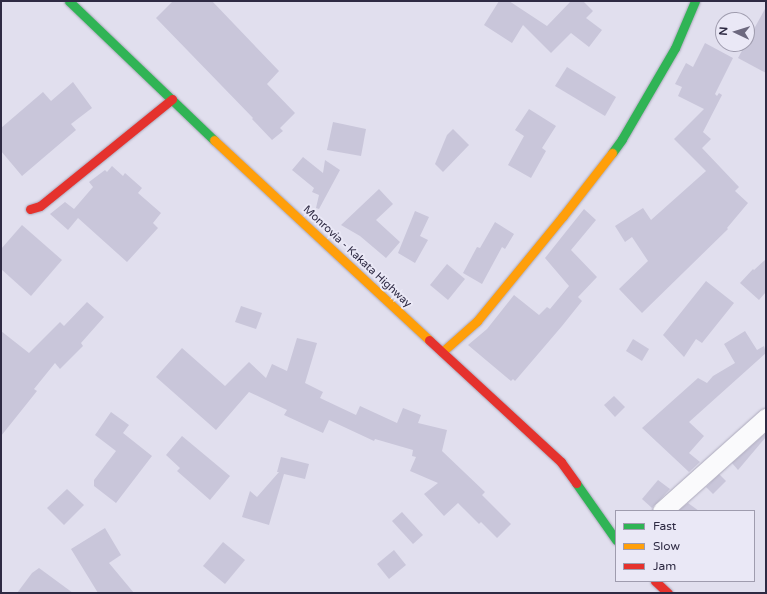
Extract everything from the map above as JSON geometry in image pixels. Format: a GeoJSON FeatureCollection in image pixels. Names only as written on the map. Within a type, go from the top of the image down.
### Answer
{"type":"FeatureCollection","features":[{"type":"Feature","properties":{"kind":"main road","name":"Monrovia - Kakata Highway"},"geometry":{"type":"LineString","coordinates":[[69,1],[172,98],[249,174],[561,462],[615,539]]}},
{"type":"Feature","properties":{"kind":"main road"},"geometry":{"type":"LineString","coordinates":[[442,352],[477,321],[563,216],[622,138],[675,48],[695,1]]}},
{"type":"Feature","properties":{"kind":"main road"},"geometry":{"type":"LineString","coordinates":[[30,209],[40,206],[172,98]]}},
{"type":"Feature","properties":{"kind":"main road"},"geometry":{"type":"LineString","coordinates":[[656,582],[668,593]]}},
{"type":"Feature","properties":{"kind":"street"},"geometry":{"type":"LineString","coordinates":[[663,510],[766,418]]}},
{"type":"Feature","properties":{"kind":"building"},"geometry":{"type":"Polygon","coordinates":[[[173,1],[212,1],[279,71],[267,84],[295,113],[280,128],[283,131],[272,140],[252,119],[253,118],[156,18],[173,1]]]}},
{"type":"Feature","properties":{"kind":"building"},"geometry":{"type":"Polygon","coordinates":[[[499,1],[509,1],[547,26],[571,1],[583,1],[593,11],[586,18],[602,30],[589,47],[571,33],[551,53],[523,25],[512,43],[484,25],[499,1]]]}},
{"type":"Feature","properties":{"kind":"building"},"geometry":{"type":"Polygon","coordinates":[[[766,7],[766,73],[738,58],[741,52],[755,52],[755,27],[766,7]]]}},
{"type":"Feature","properties":{"kind":"building"},"geometry":{"type":"Polygon","coordinates":[[[705,43],[715,48],[715,52],[722,52],[733,58],[715,94],[717,96],[719,93],[722,95],[703,132],[711,139],[702,148],[739,187],[735,191],[748,203],[727,228],[728,229],[642,313],[619,289],[648,261],[632,237],[625,242],[615,226],[643,208],[651,220],[706,171],[674,139],[704,109],[678,96],[682,87],[675,84],[686,63],[693,67],[705,43]]]}},
{"type":"Feature","properties":{"kind":"building"},"geometry":{"type":"Polygon","coordinates":[[[567,67],[616,97],[605,116],[555,86],[567,67]]]}},
{"type":"Feature","properties":{"kind":"building"},"geometry":{"type":"Polygon","coordinates":[[[73,82],[92,108],[71,124],[76,130],[22,176],[1,151],[1,128],[43,92],[51,101],[73,82]]]}},
{"type":"Feature","properties":{"kind":"building"},"geometry":{"type":"Polygon","coordinates":[[[529,109],[556,126],[542,148],[546,151],[531,178],[508,165],[524,136],[515,130],[529,109]]]}},
{"type":"Feature","properties":{"kind":"building"},"geometry":{"type":"Polygon","coordinates":[[[333,122],[366,129],[361,156],[327,150],[333,122]]]}},
{"type":"Feature","properties":{"kind":"building"},"geometry":{"type":"Polygon","coordinates":[[[453,129],[469,145],[443,172],[435,164],[447,135],[453,129]]]}},
{"type":"Feature","properties":{"kind":"building"},"geometry":{"type":"Polygon","coordinates":[[[303,157],[323,173],[325,160],[340,170],[319,209],[316,208],[319,195],[312,192],[314,188],[292,170],[303,157]]]}},
{"type":"Feature","properties":{"kind":"building"},"geometry":{"type":"Polygon","coordinates":[[[112,166],[123,176],[125,173],[142,188],[138,193],[161,213],[153,223],[158,228],[127,262],[78,218],[68,230],[50,214],[65,202],[74,209],[93,187],[89,182],[105,170],[107,172],[112,166]]]}},
{"type":"Feature","properties":{"kind":"building"},"geometry":{"type":"Polygon","coordinates":[[[379,189],[393,204],[376,220],[400,242],[386,258],[360,236],[341,225],[379,189]]]}},
{"type":"Feature","properties":{"kind":"building"},"geometry":{"type":"Polygon","coordinates":[[[584,209],[596,220],[571,250],[597,277],[578,297],[582,301],[562,326],[515,381],[513,379],[511,381],[468,345],[487,329],[514,295],[539,315],[547,307],[550,309],[569,286],[545,258],[584,209]]]}},
{"type":"Feature","properties":{"kind":"building"},"geometry":{"type":"Polygon","coordinates":[[[415,211],[429,217],[420,236],[428,240],[415,263],[398,253],[415,211]]]}},
{"type":"Feature","properties":{"kind":"building"},"geometry":{"type":"Polygon","coordinates":[[[495,222],[514,234],[505,249],[502,247],[482,284],[463,273],[477,247],[480,248],[495,222]]]}},
{"type":"Feature","properties":{"kind":"building"},"geometry":{"type":"Polygon","coordinates":[[[22,225],[62,260],[31,296],[1,269],[1,249],[22,225]]]}},
{"type":"Feature","properties":{"kind":"building"},"geometry":{"type":"Polygon","coordinates":[[[766,259],[766,292],[759,300],[740,283],[753,269],[754,270],[766,259]]]}},
{"type":"Feature","properties":{"kind":"building"},"geometry":{"type":"Polygon","coordinates":[[[447,264],[465,279],[448,300],[430,285],[447,264]]]}},
{"type":"Feature","properties":{"kind":"building"},"geometry":{"type":"Polygon","coordinates":[[[706,281],[734,303],[702,343],[696,339],[684,357],[663,335],[706,281]]]}},
{"type":"Feature","properties":{"kind":"building"},"geometry":{"type":"Polygon","coordinates":[[[87,302],[104,317],[81,343],[83,346],[60,369],[55,363],[34,389],[37,391],[1,436],[1,331],[29,353],[60,322],[64,326],[87,302]]]}},
{"type":"Feature","properties":{"kind":"building"},"geometry":{"type":"Polygon","coordinates":[[[241,306],[262,313],[256,329],[235,322],[241,306]]]}},
{"type":"Feature","properties":{"kind":"building"},"geometry":{"type":"Polygon","coordinates":[[[745,331],[757,350],[764,346],[766,353],[689,422],[704,436],[689,453],[700,462],[689,472],[642,428],[698,378],[707,383],[713,376],[735,363],[724,344],[745,331]]]}},
{"type":"Feature","properties":{"kind":"building"},"geometry":{"type":"Polygon","coordinates":[[[297,338],[317,343],[305,383],[323,392],[320,398],[356,415],[360,406],[397,423],[403,408],[421,415],[418,423],[447,430],[442,451],[485,492],[482,495],[511,524],[497,538],[481,522],[479,524],[458,503],[444,516],[424,494],[438,483],[410,471],[416,457],[412,456],[413,450],[375,439],[374,441],[329,420],[323,433],[284,415],[287,410],[249,392],[216,430],[156,377],[182,348],[225,386],[249,362],[266,378],[272,364],[287,371],[297,338]]]}},
{"type":"Feature","properties":{"kind":"building"},"geometry":{"type":"Polygon","coordinates":[[[633,339],[649,349],[642,361],[626,351],[633,339]]]}},
{"type":"Feature","properties":{"kind":"building"},"geometry":{"type":"Polygon","coordinates":[[[614,396],[625,407],[615,417],[604,405],[614,396]]]}},
{"type":"Feature","properties":{"kind":"building"},"geometry":{"type":"Polygon","coordinates":[[[111,412],[129,425],[123,433],[152,456],[116,503],[94,486],[94,480],[116,451],[95,435],[111,412]]]}},
{"type":"Feature","properties":{"kind":"building"},"geometry":{"type":"Polygon","coordinates":[[[766,433],[766,437],[738,470],[732,463],[766,433]]]}},
{"type":"Feature","properties":{"kind":"building"},"geometry":{"type":"Polygon","coordinates":[[[182,436],[230,476],[210,500],[177,471],[180,468],[166,455],[182,436]]]}},
{"type":"Feature","properties":{"kind":"building"},"geometry":{"type":"Polygon","coordinates":[[[281,457],[309,464],[305,479],[284,474],[269,525],[242,517],[250,491],[257,497],[279,472],[277,472],[281,457]]]}},
{"type":"Feature","properties":{"kind":"building"},"geometry":{"type":"Polygon","coordinates":[[[719,474],[726,481],[713,494],[706,487],[719,474]]]}},
{"type":"Feature","properties":{"kind":"building"},"geometry":{"type":"Polygon","coordinates":[[[658,480],[670,489],[652,508],[642,499],[658,480]]]}},
{"type":"Feature","properties":{"kind":"building"},"geometry":{"type":"Polygon","coordinates":[[[67,489],[84,505],[64,525],[47,508],[67,489]]]}},
{"type":"Feature","properties":{"kind":"building"},"geometry":{"type":"Polygon","coordinates":[[[688,503],[698,510],[679,510],[688,503]]]}},
{"type":"Feature","properties":{"kind":"building"},"geometry":{"type":"Polygon","coordinates":[[[402,512],[423,535],[413,544],[392,521],[402,512]]]}},
{"type":"Feature","properties":{"kind":"building"},"geometry":{"type":"Polygon","coordinates":[[[105,528],[121,555],[109,563],[134,593],[98,593],[71,549],[105,528]]]}},
{"type":"Feature","properties":{"kind":"building"},"geometry":{"type":"Polygon","coordinates":[[[223,542],[245,560],[225,584],[203,566],[223,542]]]}},
{"type":"Feature","properties":{"kind":"building"},"geometry":{"type":"Polygon","coordinates":[[[394,550],[406,565],[389,579],[377,564],[394,550]]]}},
{"type":"Feature","properties":{"kind":"building"},"geometry":{"type":"Polygon","coordinates":[[[39,568],[73,593],[17,593],[32,573],[39,568]]]}},
{"type":"Feature","properties":{"kind":"traffic: fast"},"geometry":{"type":"LineString","coordinates":[[69,1],[214,140]]}},
{"type":"Feature","properties":{"kind":"traffic: fast"},"geometry":{"type":"LineString","coordinates":[[612,153],[622,139],[675,48],[695,1]]}},
{"type":"Feature","properties":{"kind":"traffic: fast"},"geometry":{"type":"LineString","coordinates":[[576,483],[615,539]]}},
{"type":"Feature","properties":{"kind":"traffic: slow"},"geometry":{"type":"LineString","coordinates":[[214,140],[429,340]]}},
{"type":"Feature","properties":{"kind":"traffic: slow"},"geometry":{"type":"LineString","coordinates":[[442,352],[477,321],[563,216],[612,153]]}},
{"type":"Feature","properties":{"kind":"traffic: jam"},"geometry":{"type":"LineString","coordinates":[[30,209],[40,206],[172,99]]}},
{"type":"Feature","properties":{"kind":"traffic: jam"},"geometry":{"type":"LineString","coordinates":[[429,340],[561,462],[576,483]]}},
{"type":"Feature","properties":{"kind":"traffic: jam"},"geometry":{"type":"LineString","coordinates":[[656,582],[668,593]]}}]}
